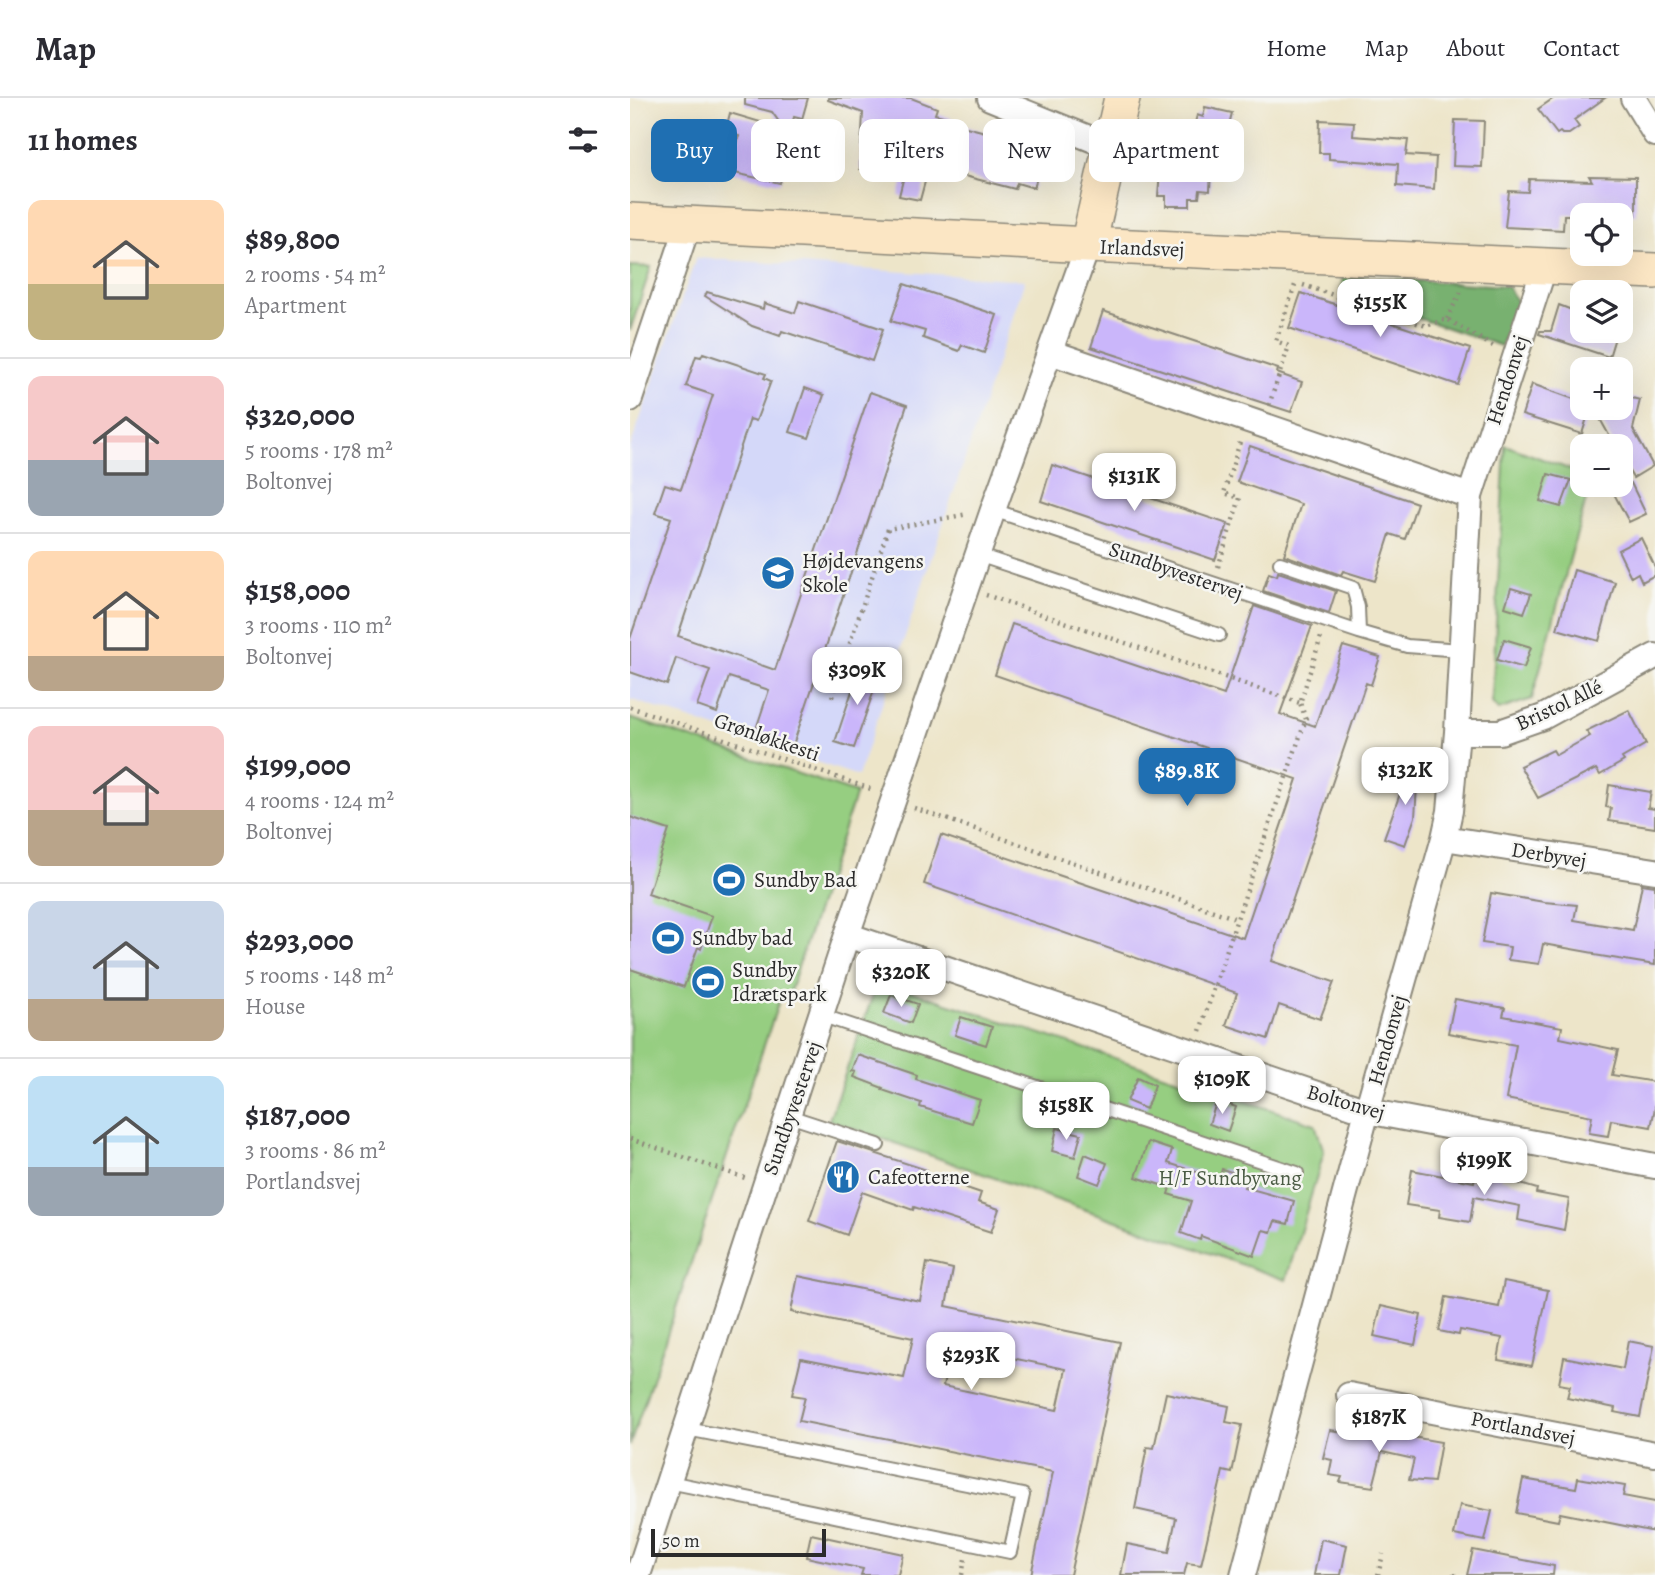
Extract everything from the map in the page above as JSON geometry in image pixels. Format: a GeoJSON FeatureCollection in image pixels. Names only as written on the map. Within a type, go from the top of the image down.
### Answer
{"type":"FeatureCollection","features":[{"type":"Feature","properties":{"kind":"street"},"geometry":{"type":"LineString","coordinates":[[990,98],[1089,138]]}},
{"type":"Feature","properties":{"kind":"street","name":"Sundbyvestervej"},"geometry":{"type":"LineString","coordinates":[[1117,119],[1122,98]]}},
{"type":"Feature","properties":{"kind":"street"},"geometry":{"type":"LineString","coordinates":[[1633,98],[1655,134]]}},
{"type":"Feature","properties":{"kind":"street","name":"Sundbyvestervej"},"geometry":{"type":"LineString","coordinates":[[638,1575],[847,935],[993,510],[1088,245],[1103,182]]}},
{"type":"Feature","properties":{"kind":"street","name":"Irlandsvej"},"geometry":{"type":"LineString","coordinates":[[630,221],[1088,245],[1301,269],[1545,265],[1655,271]]}},
{"type":"Feature","properties":{"kind":"street"},"geometry":{"type":"LineString","coordinates":[[630,399],[689,222]]}},
{"type":"Feature","properties":{"kind":"street","name":"Hendonvej"},"geometry":{"type":"LineString","coordinates":[[1243,1575],[1367,1111],[1444,838],[1450,811],[1457,732],[1470,496],[1545,265]]}},
{"type":"Feature","properties":{"kind":"street"},"geometry":{"type":"LineString","coordinates":[[1050,352],[1470,496]]}},
{"type":"Feature","properties":{"kind":"street","name":"Bristol Allé"},"geometry":{"type":"LineString","coordinates":[[1457,732],[1500,732],[1543,717],[1655,656]]}},
{"type":"Feature","properties":{"kind":"street","name":"Derbyvej"},"geometry":{"type":"LineString","coordinates":[[1444,838],[1655,871]]}},
{"type":"Feature","properties":{"kind":"street","name":"Boltonvej"},"geometry":{"type":"LineString","coordinates":[[847,935],[1367,1111],[1655,1166]]}},
{"type":"Feature","properties":{"kind":"street","name":"Portlandsvej"},"geometry":{"type":"LineString","coordinates":[[1349,1395],[1655,1454]]}},
{"type":"Feature","properties":{"kind":"lane","name":"Sundbyvestervej"},"geometry":{"type":"LineString","coordinates":[[993,510],[1359,632],[1408,646],[1461,650]]}},
{"type":"Feature","properties":{"kind":"lane"},"geometry":{"type":"LineString","coordinates":[[978,555],[1219,635]]}},
{"type":"Feature","properties":{"kind":"lane"},"geometry":{"type":"LineString","coordinates":[[1280,563],[1353,588],[1358,607],[1359,632]]}},
{"type":"Feature","properties":{"kind":"lane"},"geometry":{"type":"LineString","coordinates":[[822,1016],[1297,1173]]}},
{"type":"Feature","properties":{"kind":"lane"},"geometry":{"type":"LineString","coordinates":[[789,1116],[878,1145]]}},
{"type":"Feature","properties":{"kind":"lane"},"geometry":{"type":"LineString","coordinates":[[669,1482],[1010,1552],[1023,1495],[687,1429]]}},
{"type":"Feature","properties":{"kind":"path"},"geometry":{"type":"LineString","coordinates":[[1213,583],[1240,498],[1224,492],[1289,346],[1276,341],[1301,269],[1426,326],[1447,319],[1515,359]]}},
{"type":"Feature","properties":{"kind":"path"},"geometry":{"type":"LineString","coordinates":[[832,696],[888,529],[993,510]]}},
{"type":"Feature","properties":{"kind":"path"},"geometry":{"type":"LineString","coordinates":[[967,588],[1300,703]]}},
{"type":"Feature","properties":{"kind":"path"},"geometry":{"type":"LineString","coordinates":[[1192,1053],[1306,719],[1300,703],[1326,622]]}},
{"type":"Feature","properties":{"kind":"path","name":"Grønløkkesti"},"geometry":{"type":"LineString","coordinates":[[630,707],[1237,919]]}},
{"type":"Feature","properties":{"kind":"path"},"geometry":{"type":"LineString","coordinates":[[630,1139],[766,1185]]}},
{"type":"Feature","properties":{"kind":"path"},"geometry":{"type":"LineString","coordinates":[[1378,1575],[1382,1553]]}},
{"type":"Feature","properties":{"kind":"shaded area","name":"Højdevangens Skole"},"geometry":{"type":"Polygon","coordinates":[[[696,258],[1025,280],[858,776],[630,699],[630,448],[696,258]]]}},
{"type":"Feature","properties":{"kind":"green space"},"geometry":{"type":"Polygon","coordinates":[[[630,266],[651,267],[630,331],[630,266]]]}},
{"type":"Feature","properties":{"kind":"green space"},"geometry":{"type":"Polygon","coordinates":[[[1343,276],[1507,286],[1517,302],[1501,346],[1341,292],[1343,276]]]}},
{"type":"Feature","properties":{"kind":"green space"},"geometry":{"type":"Polygon","coordinates":[[[1505,445],[1570,469],[1570,497],[1587,497],[1532,699],[1498,710],[1492,703],[1505,445]]]}},
{"type":"Feature","properties":{"kind":"green space","name":"Sundby Idrætspark"},"geometry":{"type":"Polygon","coordinates":[[[630,718],[856,793],[788,997],[781,995],[630,1445],[630,718]]]}},
{"type":"Feature","properties":{"kind":"green space","name":"H/F Sundbyvang"},"geometry":{"type":"Polygon","coordinates":[[[889,984],[1315,1124],[1324,1152],[1286,1280],[829,1120],[874,992],[889,984]]]}},
{"type":"Feature","properties":{"kind":"building"},"geometry":{"type":"Polygon","coordinates":[[[745,98],[808,98],[802,119],[777,119],[772,112],[745,105],[745,98]]]}},
{"type":"Feature","properties":{"kind":"building"},"geometry":{"type":"Polygon","coordinates":[[[911,98],[937,108],[935,114],[951,119],[863,119],[863,113],[828,100],[911,98]]]}},
{"type":"Feature","properties":{"kind":"building"},"geometry":{"type":"Polygon","coordinates":[[[1554,98],[1605,98],[1574,120],[1579,127],[1569,134],[1557,134],[1538,109],[1554,98]]]}},
{"type":"Feature","properties":{"kind":"building"},"geometry":{"type":"Polygon","coordinates":[[[1205,107],[1232,113],[1230,119],[1196,119],[1197,115],[1203,117],[1205,107]]]}},
{"type":"Feature","properties":{"kind":"building"},"geometry":{"type":"Polygon","coordinates":[[[730,113],[751,119],[751,177],[737,174],[739,136],[737,119],[728,119],[730,113]]]}},
{"type":"Feature","properties":{"kind":"building"},"geometry":{"type":"Polygon","coordinates":[[[1320,120],[1354,122],[1353,136],[1408,140],[1406,155],[1436,157],[1434,189],[1397,186],[1398,164],[1329,159],[1329,153],[1319,153],[1320,120]]]}},
{"type":"Feature","properties":{"kind":"building"},"geometry":{"type":"Polygon","coordinates":[[[1455,120],[1484,121],[1482,167],[1453,166],[1455,120]]]}},
{"type":"Feature","properties":{"kind":"building"},"geometry":{"type":"Polygon","coordinates":[[[969,128],[983,131],[983,181],[969,177],[969,128]]]}},
{"type":"Feature","properties":{"kind":"building"},"geometry":{"type":"Polygon","coordinates":[[[1589,176],[1636,177],[1636,215],[1633,215],[1633,203],[1570,203],[1570,215],[1564,215],[1563,230],[1505,227],[1509,191],[1528,192],[1529,179],[1592,181],[1589,176]]]}},
{"type":"Feature","properties":{"kind":"building"},"geometry":{"type":"Polygon","coordinates":[[[902,182],[925,182],[920,200],[899,196],[902,182]]]}},
{"type":"Feature","properties":{"kind":"building"},"geometry":{"type":"Polygon","coordinates":[[[988,182],[1036,182],[1034,188],[1017,183],[1015,189],[988,182]]]}},
{"type":"Feature","properties":{"kind":"building"},"geometry":{"type":"Polygon","coordinates":[[[1159,182],[1210,182],[1210,191],[1200,190],[1199,198],[1190,198],[1190,206],[1166,206],[1166,196],[1158,196],[1159,182]]]}},
{"type":"Feature","properties":{"kind":"building"},"geometry":{"type":"Polygon","coordinates":[[[904,284],[997,315],[984,353],[962,345],[959,351],[923,338],[925,331],[891,321],[904,284]]]}},
{"type":"Feature","properties":{"kind":"building"},"geometry":{"type":"Polygon","coordinates":[[[707,292],[763,309],[764,303],[795,313],[799,301],[883,329],[872,361],[782,331],[780,336],[752,326],[705,296],[707,292]]]}},
{"type":"Feature","properties":{"kind":"building"},"geometry":{"type":"Polygon","coordinates":[[[1301,293],[1470,349],[1458,385],[1289,328],[1301,293]]]}},
{"type":"Feature","properties":{"kind":"building"},"geometry":{"type":"Polygon","coordinates":[[[1559,305],[1570,309],[1570,343],[1613,343],[1609,357],[1539,334],[1540,331],[1551,331],[1559,305]]]}},
{"type":"Feature","properties":{"kind":"building"},"geometry":{"type":"Polygon","coordinates":[[[1103,311],[1278,369],[1277,373],[1302,382],[1291,412],[1091,347],[1103,311]]]}},
{"type":"Feature","properties":{"kind":"building"},"geometry":{"type":"Polygon","coordinates":[[[703,353],[766,374],[764,378],[771,381],[756,421],[750,419],[678,636],[775,670],[870,392],[907,405],[792,748],[754,735],[769,690],[729,677],[717,713],[697,706],[710,670],[676,658],[667,685],[630,672],[630,639],[671,518],[655,513],[665,484],[681,489],[713,395],[686,386],[696,356],[701,357],[703,353]]]}},
{"type":"Feature","properties":{"kind":"building"},"geometry":{"type":"Polygon","coordinates":[[[1532,384],[1570,398],[1570,420],[1586,420],[1582,434],[1522,415],[1532,384]]]}},
{"type":"Feature","properties":{"kind":"building"},"geometry":{"type":"Polygon","coordinates":[[[805,388],[824,395],[809,438],[790,432],[805,388]]]}},
{"type":"Feature","properties":{"kind":"building"},"geometry":{"type":"Polygon","coordinates":[[[1633,398],[1640,400],[1633,429],[1653,466],[1633,478],[1633,434],[1608,434],[1601,420],[1633,420],[1633,398]]]}},
{"type":"Feature","properties":{"kind":"building"},"geometry":{"type":"Polygon","coordinates":[[[1250,446],[1417,503],[1405,539],[1390,534],[1375,581],[1343,571],[1341,575],[1284,555],[1301,504],[1237,482],[1250,446]]]}},
{"type":"Feature","properties":{"kind":"building"},"geometry":{"type":"Polygon","coordinates":[[[1052,465],[1228,524],[1215,560],[1041,501],[1052,465]]]}},
{"type":"Feature","properties":{"kind":"building"},"geometry":{"type":"Polygon","coordinates":[[[1548,474],[1570,480],[1561,507],[1540,501],[1548,474]]]}},
{"type":"Feature","properties":{"kind":"building"},"geometry":{"type":"Polygon","coordinates":[[[1633,487],[1646,514],[1629,522],[1616,497],[1633,497],[1633,487]]]}},
{"type":"Feature","properties":{"kind":"building"},"geometry":{"type":"Polygon","coordinates":[[[1641,538],[1655,567],[1655,575],[1642,582],[1638,573],[1631,577],[1618,550],[1641,538]]]}},
{"type":"Feature","properties":{"kind":"building"},"geometry":{"type":"Polygon","coordinates":[[[1574,570],[1615,582],[1599,641],[1557,629],[1574,570]]]}},
{"type":"Feature","properties":{"kind":"building"},"geometry":{"type":"Polygon","coordinates":[[[1278,572],[1336,591],[1329,613],[1263,591],[1269,573],[1277,576],[1278,572]]]}},
{"type":"Feature","properties":{"kind":"building"},"geometry":{"type":"Polygon","coordinates":[[[1511,588],[1531,594],[1524,613],[1505,607],[1511,588]]]}},
{"type":"Feature","properties":{"kind":"building"},"geometry":{"type":"Polygon","coordinates":[[[1254,606],[1312,626],[1280,714],[1315,726],[1343,646],[1380,657],[1371,685],[1366,683],[1272,961],[1334,982],[1320,1019],[1279,1005],[1268,1039],[1226,1025],[1237,993],[924,884],[941,835],[1243,938],[1297,779],[995,675],[1012,624],[1224,695],[1254,606]]]}},
{"type":"Feature","properties":{"kind":"building"},"geometry":{"type":"Polygon","coordinates":[[[1504,639],[1531,647],[1524,668],[1497,660],[1504,639]]]}},
{"type":"Feature","properties":{"kind":"building"},"geometry":{"type":"Polygon","coordinates":[[[860,667],[880,673],[854,748],[835,742],[860,667]]]}},
{"type":"Feature","properties":{"kind":"building"},"geometry":{"type":"Polygon","coordinates":[[[1629,710],[1646,744],[1600,775],[1596,769],[1538,798],[1520,766],[1553,750],[1556,755],[1590,736],[1586,731],[1629,710]]]}},
{"type":"Feature","properties":{"kind":"building"},"geometry":{"type":"Polygon","coordinates":[[[1414,755],[1419,756],[1415,817],[1405,845],[1384,838],[1414,755]]]}},
{"type":"Feature","properties":{"kind":"building"},"geometry":{"type":"Polygon","coordinates":[[[1609,785],[1651,792],[1648,808],[1655,809],[1655,828],[1609,821],[1611,808],[1606,807],[1609,785]]]}},
{"type":"Feature","properties":{"kind":"building","name":"Sundby bad"},"geometry":{"type":"Polygon","coordinates":[[[630,817],[669,830],[648,894],[712,916],[684,987],[630,969],[630,817]]]}},
{"type":"Feature","properties":{"kind":"building"},"geometry":{"type":"Polygon","coordinates":[[[1642,884],[1655,886],[1655,965],[1543,944],[1539,964],[1508,960],[1510,947],[1482,943],[1491,893],[1577,905],[1574,920],[1633,930],[1642,884]]]}},
{"type":"Feature","properties":{"kind":"building"},"geometry":{"type":"Polygon","coordinates":[[[891,995],[918,1004],[911,1023],[884,1013],[891,995]]]}},
{"type":"Feature","properties":{"kind":"building"},"geometry":{"type":"Polygon","coordinates":[[[1455,999],[1505,1008],[1503,1016],[1562,1027],[1560,1038],[1618,1050],[1612,1075],[1655,1082],[1655,1108],[1651,1127],[1611,1120],[1608,1136],[1589,1133],[1592,1116],[1506,1099],[1516,1045],[1448,1033],[1455,999]]]}},
{"type":"Feature","properties":{"kind":"building"},"geometry":{"type":"Polygon","coordinates":[[[961,1017],[992,1027],[986,1045],[955,1035],[961,1017]]]}},
{"type":"Feature","properties":{"kind":"building"},"geometry":{"type":"Polygon","coordinates":[[[858,1055],[917,1075],[916,1079],[980,1100],[972,1123],[920,1107],[921,1103],[854,1077],[856,1072],[852,1071],[858,1055]]]}},
{"type":"Feature","properties":{"kind":"building"},"geometry":{"type":"Polygon","coordinates":[[[1138,1077],[1155,1085],[1146,1109],[1127,1101],[1138,1077]]]}},
{"type":"Feature","properties":{"kind":"building"},"geometry":{"type":"Polygon","coordinates":[[[1217,1100],[1236,1107],[1228,1131],[1209,1124],[1217,1100]]]}},
{"type":"Feature","properties":{"kind":"building"},"geometry":{"type":"Polygon","coordinates":[[[1057,1128],[1081,1134],[1075,1157],[1052,1151],[1057,1128]]]}},
{"type":"Feature","properties":{"kind":"building"},"geometry":{"type":"Polygon","coordinates":[[[837,1141],[927,1170],[925,1174],[981,1193],[978,1202],[999,1209],[991,1232],[862,1192],[847,1235],[809,1221],[837,1141]]]}},
{"type":"Feature","properties":{"kind":"building"},"geometry":{"type":"Polygon","coordinates":[[[1148,1142],[1172,1150],[1168,1163],[1219,1179],[1222,1169],[1247,1177],[1244,1187],[1294,1201],[1288,1224],[1275,1221],[1271,1232],[1263,1230],[1254,1256],[1201,1236],[1200,1240],[1181,1233],[1191,1201],[1168,1194],[1170,1188],[1136,1177],[1148,1142]]]}},
{"type":"Feature","properties":{"kind":"building"},"geometry":{"type":"Polygon","coordinates":[[[1085,1154],[1107,1163],[1099,1184],[1078,1176],[1085,1154]]]}},
{"type":"Feature","properties":{"kind":"building"},"geometry":{"type":"Polygon","coordinates":[[[1477,1165],[1501,1170],[1500,1178],[1537,1189],[1536,1193],[1569,1199],[1564,1230],[1518,1220],[1520,1206],[1474,1197],[1470,1222],[1439,1217],[1440,1210],[1406,1205],[1412,1170],[1474,1182],[1477,1165]]]}},
{"type":"Feature","properties":{"kind":"building"},"geometry":{"type":"Polygon","coordinates":[[[927,1263],[953,1269],[946,1306],[1120,1342],[1070,1575],[1031,1575],[1053,1472],[799,1421],[805,1397],[792,1395],[801,1358],[904,1378],[913,1338],[791,1312],[798,1276],[920,1301],[927,1263]],[[953,1346],[943,1386],[1057,1410],[1066,1369],[953,1346]]]}},
{"type":"Feature","properties":{"kind":"building"},"geometry":{"type":"Polygon","coordinates":[[[1504,1281],[1548,1290],[1532,1366],[1498,1360],[1502,1338],[1460,1330],[1459,1335],[1439,1331],[1446,1297],[1499,1307],[1504,1281]]]}},
{"type":"Feature","properties":{"kind":"building"},"geometry":{"type":"Polygon","coordinates":[[[1381,1306],[1421,1315],[1415,1345],[1374,1336],[1381,1306]]]}},
{"type":"Feature","properties":{"kind":"building"},"geometry":{"type":"Polygon","coordinates":[[[1628,1341],[1654,1346],[1640,1417],[1614,1412],[1615,1408],[1567,1398],[1570,1386],[1559,1384],[1564,1357],[1623,1369],[1628,1341]]]}},
{"type":"Feature","properties":{"kind":"building"},"geometry":{"type":"Polygon","coordinates":[[[1166,1393],[1229,1406],[1226,1422],[1242,1425],[1232,1473],[1223,1471],[1201,1565],[1187,1563],[1184,1575],[1121,1575],[1127,1544],[1169,1552],[1176,1518],[1135,1509],[1147,1447],[1154,1448],[1166,1393]]]}},
{"type":"Feature","properties":{"kind":"building"},"geometry":{"type":"Polygon","coordinates":[[[1373,1416],[1392,1419],[1389,1433],[1441,1442],[1434,1482],[1409,1480],[1414,1459],[1382,1452],[1373,1487],[1340,1482],[1342,1477],[1329,1475],[1332,1460],[1323,1458],[1330,1430],[1369,1436],[1373,1416]]]}},
{"type":"Feature","properties":{"kind":"building"},"geometry":{"type":"Polygon","coordinates":[[[1578,1478],[1625,1486],[1623,1496],[1655,1502],[1655,1532],[1560,1513],[1558,1521],[1516,1513],[1523,1479],[1576,1488],[1578,1478]]]}},
{"type":"Feature","properties":{"kind":"building"},"geometry":{"type":"Polygon","coordinates":[[[1460,1505],[1492,1511],[1485,1541],[1454,1535],[1460,1505]]]}},
{"type":"Feature","properties":{"kind":"building"},"geometry":{"type":"Polygon","coordinates":[[[811,1534],[903,1554],[898,1575],[861,1575],[863,1569],[806,1557],[811,1534]]]}},
{"type":"Feature","properties":{"kind":"building"},"geometry":{"type":"Polygon","coordinates":[[[1321,1539],[1347,1545],[1341,1575],[1314,1575],[1321,1539]]]}},
{"type":"Feature","properties":{"kind":"building"},"geometry":{"type":"Polygon","coordinates":[[[1473,1550],[1554,1566],[1553,1575],[1467,1575],[1473,1550]]]}},
{"type":"Feature","properties":{"kind":"place","name":"Højdevangens Skole"},"geometry":{"type":"Point","coordinates":[778,573]}},
{"type":"Feature","properties":{"kind":"place","name":"Sundby Bad"},"geometry":{"type":"Point","coordinates":[729,880]}},
{"type":"Feature","properties":{"kind":"place","name":"Sundby bad"},"geometry":{"type":"Point","coordinates":[668,938]}},
{"type":"Feature","properties":{"kind":"place","name":"Sundby Idrætspark"},"geometry":{"type":"Point","coordinates":[708,982]}},
{"type":"Feature","properties":{"kind":"place","name":"Cafeotterne"},"geometry":{"type":"Point","coordinates":[843,1177]}}]}
